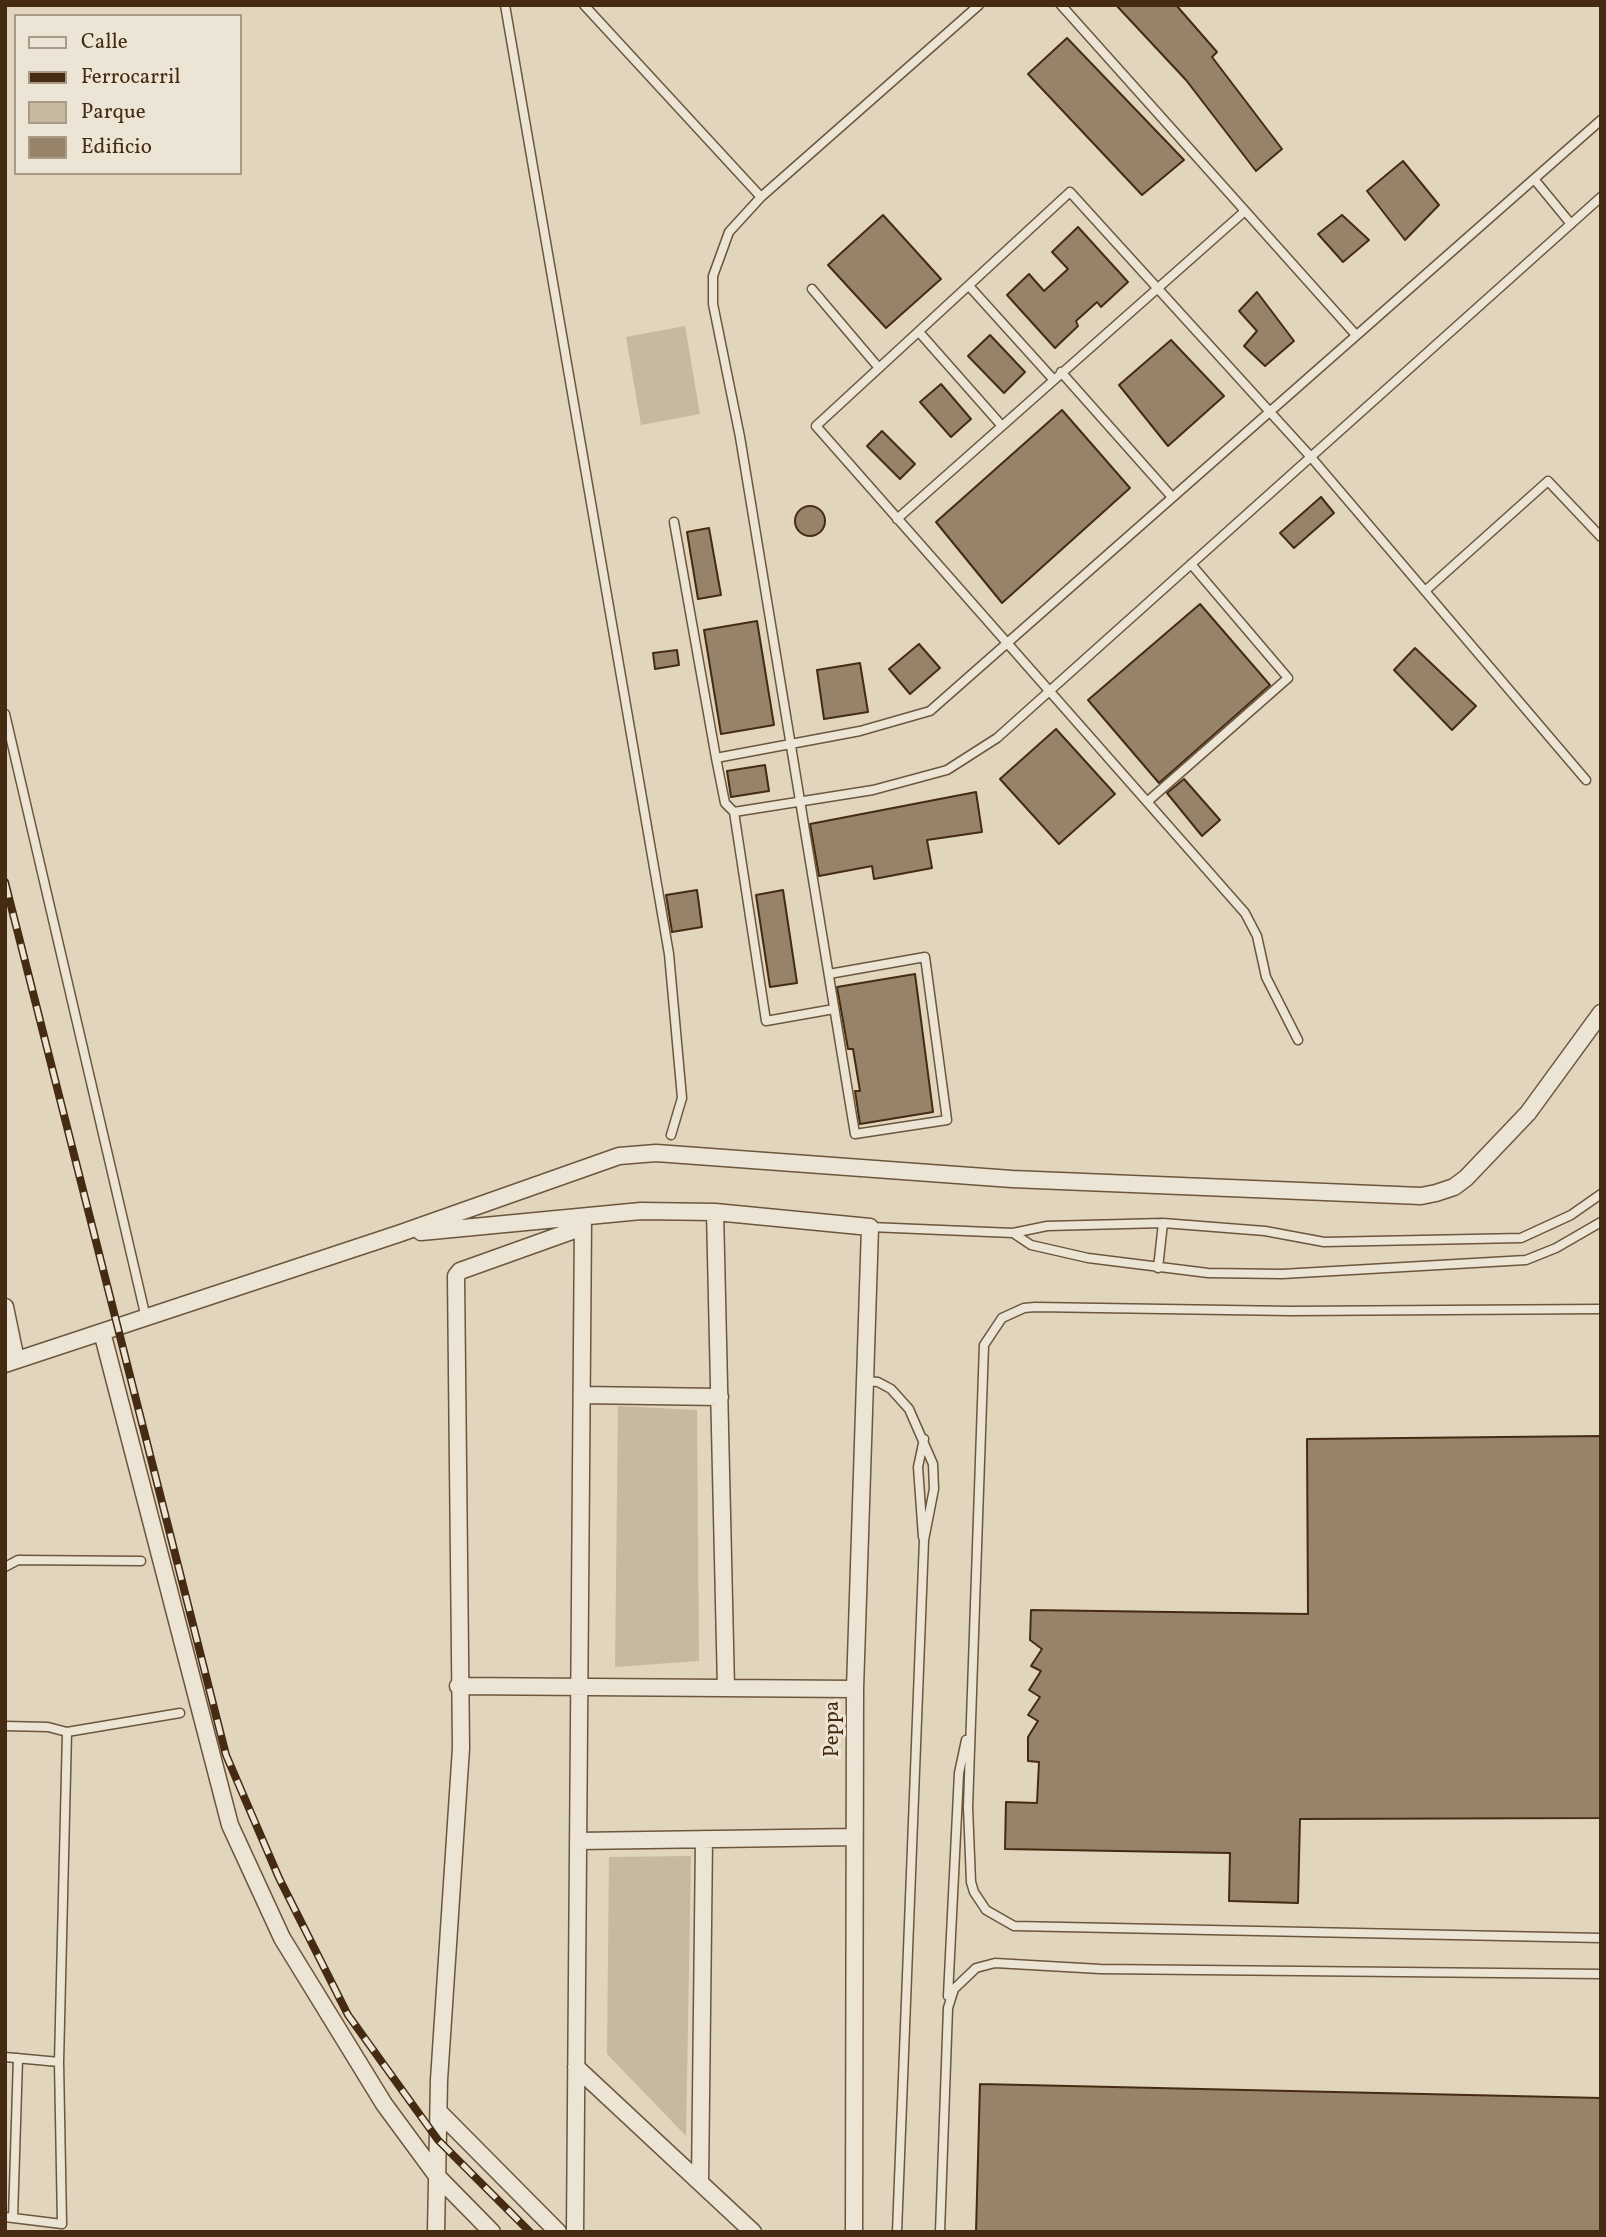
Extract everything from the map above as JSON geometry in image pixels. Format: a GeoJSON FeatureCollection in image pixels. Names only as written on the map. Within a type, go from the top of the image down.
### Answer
{"type":"FeatureCollection","features":[{"type":"Feature","properties":{"kind":"street"},"geometry":{"type":"LineString","coordinates":[[5,1307],[11,1362],[398,1234],[619,1156],[656,1153],[1012,1179],[1421,1196],[1454,1187],[1466,1178],[1528,1113],[1601,1013]]}},
{"type":"Feature","properties":{"kind":"street"},"geometry":{"type":"LineString","coordinates":[[398,1234],[583,1222],[641,1211],[715,1212],[870,1227]]}},
{"type":"Feature","properties":{"kind":"street"},"geometry":{"type":"LineString","coordinates":[[715,1212],[726,1688]]}},
{"type":"Feature","properties":{"kind":"street"},"geometry":{"type":"LineString","coordinates":[[575,2232],[583,1222]]}},
{"type":"Feature","properties":{"kind":"street"},"geometry":{"type":"LineString","coordinates":[[436,2232],[439,2112],[461,1748],[458,1686],[456,1276],[460,1271],[583,1222]]}},
{"type":"Feature","properties":{"kind":"street","name":"Peppa"},"geometry":{"type":"LineString","coordinates":[[854,2232],[855,1689],[870,1227]]}},
{"type":"Feature","properties":{"kind":"street"},"geometry":{"type":"LineString","coordinates":[[102,1332],[230,1825],[282,1938],[384,2104],[437,2176],[492,2232]]}},
{"type":"Feature","properties":{"kind":"street"},"geometry":{"type":"LineString","coordinates":[[582,1395],[720,1397]]}},
{"type":"Feature","properties":{"kind":"street"},"geometry":{"type":"LineString","coordinates":[[458,1686],[855,1689]]}},
{"type":"Feature","properties":{"kind":"street"},"geometry":{"type":"LineString","coordinates":[[578,1841],[854,1837]]}},
{"type":"Feature","properties":{"kind":"street"},"geometry":{"type":"LineString","coordinates":[[701,2182],[704,1839]]}},
{"type":"Feature","properties":{"kind":"street"},"geometry":{"type":"LineString","coordinates":[[576,2067],[753,2232]]}},
{"type":"Feature","properties":{"kind":"street"},"geometry":{"type":"LineString","coordinates":[[439,2112],[558,2232]]}},
{"type":"Feature","properties":{"kind":"lane"},"geometry":{"type":"LineString","coordinates":[[505,5],[668,954],[682,1098],[671,1135]]}},
{"type":"Feature","properties":{"kind":"lane"},"geometry":{"type":"LineString","coordinates":[[584,5],[761,197]]}},
{"type":"Feature","properties":{"kind":"lane"},"geometry":{"type":"LineString","coordinates":[[829,974],[925,957],[947,1120],[855,1134],[740,437],[713,304],[712,276],[729,232],[761,197],[979,5]]}},
{"type":"Feature","properties":{"kind":"lane"},"geometry":{"type":"LineString","coordinates":[[1060,5],[1356,335]]}},
{"type":"Feature","properties":{"kind":"lane"},"geometry":{"type":"LineString","coordinates":[[716,758],[860,731],[930,711],[1601,120]]}},
{"type":"Feature","properties":{"kind":"lane"},"geometry":{"type":"LineString","coordinates":[[1534,179],[1572,224]]}},
{"type":"Feature","properties":{"kind":"lane"},"geometry":{"type":"LineString","coordinates":[[1298,1040],[1266,977],[1256,936],[1245,913],[816,426],[1070,192],[1310,456],[1586,780]]}},
{"type":"Feature","properties":{"kind":"lane"},"geometry":{"type":"LineString","coordinates":[[734,812],[873,790],[947,770],[997,738],[1601,197]]}},
{"type":"Feature","properties":{"kind":"lane"},"geometry":{"type":"LineString","coordinates":[[897,519],[1245,211]]}},
{"type":"Feature","properties":{"kind":"lane"},"geometry":{"type":"LineString","coordinates":[[969,286],[1053,379]]}},
{"type":"Feature","properties":{"kind":"lane"},"geometry":{"type":"LineString","coordinates":[[812,289],[879,368]]}},
{"type":"Feature","properties":{"kind":"lane"},"geometry":{"type":"LineString","coordinates":[[919,332],[1002,426]]}},
{"type":"Feature","properties":{"kind":"lane"},"geometry":{"type":"LineString","coordinates":[[1061,372],[1172,498]]}},
{"type":"Feature","properties":{"kind":"lane"},"geometry":{"type":"LineString","coordinates":[[1425,591],[1548,481],[1601,537]]}},
{"type":"Feature","properties":{"kind":"lane"},"geometry":{"type":"LineString","coordinates":[[674,522],[725,803],[734,812],[766,1021],[834,1009]]}},
{"type":"Feature","properties":{"kind":"lane"},"geometry":{"type":"LineString","coordinates":[[1147,802],[1288,678],[1191,564]]}},
{"type":"Feature","properties":{"kind":"lane"},"geometry":{"type":"LineString","coordinates":[[5,714],[146,1319]]}},
{"type":"Feature","properties":{"kind":"lane"},"geometry":{"type":"LineString","coordinates":[[870,1227],[1013,1233],[1047,1226],[1163,1223],[1265,1231],[1324,1242],[1521,1238],[1571,1215],[1601,1194]]}},
{"type":"Feature","properties":{"kind":"lane"},"geometry":{"type":"LineString","coordinates":[[1013,1233],[1031,1245],[1158,1268],[1208,1273],[1282,1274],[1526,1260],[1556,1248],[1601,1222]]}},
{"type":"Feature","properties":{"kind":"lane"},"geometry":{"type":"LineString","coordinates":[[1158,1268],[1163,1223]]}},
{"type":"Feature","properties":{"kind":"lane"},"geometry":{"type":"LineString","coordinates":[[1601,1309],[1291,1311],[1035,1307],[1024,1308],[1002,1318],[984,1345],[968,1807],[971,1882],[986,1910],[1014,1926],[1601,1938]]}},
{"type":"Feature","properties":{"kind":"lane"},"geometry":{"type":"LineString","coordinates":[[865,1381],[884,1385],[900,1398],[924,1439],[933,1464],[934,1489],[924,1540]]}},
{"type":"Feature","properties":{"kind":"lane"},"geometry":{"type":"LineString","coordinates":[[897,2232],[924,1540],[918,1466],[924,1439]]}},
{"type":"Feature","properties":{"kind":"lane"},"geometry":{"type":"LineString","coordinates":[[5,1567],[18,1560],[141,1561]]}},
{"type":"Feature","properties":{"kind":"lane"},"geometry":{"type":"LineString","coordinates":[[5,1726],[48,1727],[67,1732],[180,1713]]}},
{"type":"Feature","properties":{"kind":"lane"},"geometry":{"type":"LineString","coordinates":[[940,2232],[959,1773],[971,1720]]}},
{"type":"Feature","properties":{"kind":"lane"},"geometry":{"type":"LineString","coordinates":[[18,2058],[9,2218],[62,2224],[59,2062],[67,1732]]}},
{"type":"Feature","properties":{"kind":"lane"},"geometry":{"type":"LineString","coordinates":[[948,2008],[954,1989],[968,1973],[995,1963],[1100,1969],[1601,1974]]}},
{"type":"Feature","properties":{"kind":"lane"},"geometry":{"type":"LineString","coordinates":[[5,2057],[59,2062]]}},
{"type":"Feature","properties":{"kind":"green space"},"geometry":{"type":"Polygon","coordinates":[[[685,326],[700,414],[641,425],[626,337],[685,326]]]}},
{"type":"Feature","properties":{"kind":"green space"},"geometry":{"type":"Polygon","coordinates":[[[618,1406],[697,1410],[699,1661],[615,1667],[618,1406]]]}},
{"type":"Feature","properties":{"kind":"green space"},"geometry":{"type":"Polygon","coordinates":[[[691,1856],[686,2136],[607,2054],[609,1857],[691,1856]]]}},
{"type":"Feature","properties":{"kind":"building"},"geometry":{"type":"Polygon","coordinates":[[[1116,5],[1176,5],[1217,52],[1212,57],[1282,149],[1256,171],[1186,80],[1116,5]]]}},
{"type":"Feature","properties":{"kind":"building"},"geometry":{"type":"Polygon","coordinates":[[[1067,38],[1184,160],[1142,195],[1028,74],[1067,38]]]}},
{"type":"Feature","properties":{"kind":"building"},"geometry":{"type":"Polygon","coordinates":[[[1403,161],[1439,205],[1405,240],[1367,191],[1403,161]]]}},
{"type":"Feature","properties":{"kind":"building"},"geometry":{"type":"Polygon","coordinates":[[[883,215],[941,279],[886,328],[828,265],[883,215]]]}},
{"type":"Feature","properties":{"kind":"building"},"geometry":{"type":"Polygon","coordinates":[[[1342,215],[1369,240],[1343,262],[1318,234],[1342,215]]]}},
{"type":"Feature","properties":{"kind":"building"},"geometry":{"type":"Polygon","coordinates":[[[1078,227],[1128,282],[1101,307],[1097,302],[1076,321],[1078,326],[1055,348],[1007,295],[1029,274],[1044,291],[1068,269],[1052,252],[1078,227]]]}},
{"type":"Feature","properties":{"kind":"building"},"geometry":{"type":"Polygon","coordinates":[[[1257,292],[1294,341],[1265,366],[1244,346],[1257,331],[1239,311],[1257,292]]]}},
{"type":"Feature","properties":{"kind":"building"},"geometry":{"type":"Polygon","coordinates":[[[990,335],[1025,372],[1004,393],[968,356],[990,335]]]}},
{"type":"Feature","properties":{"kind":"building"},"geometry":{"type":"Polygon","coordinates":[[[1171,340],[1224,396],[1168,446],[1119,385],[1171,340]]]}},
{"type":"Feature","properties":{"kind":"building"},"geometry":{"type":"Polygon","coordinates":[[[941,384],[971,419],[951,437],[920,402],[941,384]]]}},
{"type":"Feature","properties":{"kind":"building"},"geometry":{"type":"Polygon","coordinates":[[[1062,410],[1130,488],[1002,603],[936,522],[1062,410]]]}},
{"type":"Feature","properties":{"kind":"building"},"geometry":{"type":"Polygon","coordinates":[[[882,431],[915,464],[900,479],[867,446],[882,431]]]}},
{"type":"Feature","properties":{"kind":"building"},"geometry":{"type":"Polygon","coordinates":[[[1321,497],[1334,513],[1294,548],[1280,533],[1321,497]]]}},
{"type":"Feature","properties":{"kind":"building"},"geometry":{"type":"Polygon","coordinates":[[[810,506],[821,510],[825,521],[821,532],[810,536],[799,532],[795,521],[799,510],[810,506]]]}},
{"type":"Feature","properties":{"kind":"building"},"geometry":{"type":"Polygon","coordinates":[[[709,528],[721,595],[698,599],[687,532],[709,528]]]}},
{"type":"Feature","properties":{"kind":"building"},"geometry":{"type":"Polygon","coordinates":[[[1200,604],[1270,685],[1159,783],[1088,700],[1200,604]]]}},
{"type":"Feature","properties":{"kind":"building"},"geometry":{"type":"Polygon","coordinates":[[[757,621],[774,725],[721,734],[704,630],[757,621]]]}},
{"type":"Feature","properties":{"kind":"building"},"geometry":{"type":"Polygon","coordinates":[[[919,644],[940,668],[910,694],[889,669],[919,644]]]}},
{"type":"Feature","properties":{"kind":"building"},"geometry":{"type":"Polygon","coordinates":[[[1415,648],[1476,706],[1452,730],[1394,670],[1415,648]]]}},
{"type":"Feature","properties":{"kind":"building"},"geometry":{"type":"Polygon","coordinates":[[[677,650],[679,665],[655,669],[653,653],[677,650]]]}},
{"type":"Feature","properties":{"kind":"building"},"geometry":{"type":"Polygon","coordinates":[[[860,663],[868,712],[824,719],[817,670],[860,663]]]}},
{"type":"Feature","properties":{"kind":"building"},"geometry":{"type":"Polygon","coordinates":[[[1056,729],[1115,794],[1059,844],[1000,779],[1056,729]]]}},
{"type":"Feature","properties":{"kind":"building"},"geometry":{"type":"Polygon","coordinates":[[[765,765],[769,791],[731,797],[727,771],[765,765]]]}},
{"type":"Feature","properties":{"kind":"building"},"geometry":{"type":"Polygon","coordinates":[[[1184,779],[1220,820],[1202,836],[1167,793],[1184,779]]]}},
{"type":"Feature","properties":{"kind":"building"},"geometry":{"type":"Polygon","coordinates":[[[976,792],[982,832],[927,840],[932,868],[874,879],[872,866],[819,876],[810,824],[976,792]]]}},
{"type":"Feature","properties":{"kind":"building"},"geometry":{"type":"Polygon","coordinates":[[[697,890],[702,927],[672,932],[666,895],[697,890]]]}},
{"type":"Feature","properties":{"kind":"building"},"geometry":{"type":"Polygon","coordinates":[[[783,890],[797,983],[770,987],[756,895],[783,890]]]}},
{"type":"Feature","properties":{"kind":"building"},"geometry":{"type":"Polygon","coordinates":[[[915,974],[933,1112],[860,1124],[855,1091],[860,1091],[853,1049],[848,1049],[837,987],[915,974]]]}},
{"type":"Feature","properties":{"kind":"building"},"geometry":{"type":"Polygon","coordinates":[[[1601,1436],[1601,1818],[1300,1819],[1298,1903],[1229,1901],[1230,1853],[1005,1849],[1006,1802],[1037,1803],[1039,1762],[1028,1761],[1028,1737],[1038,1721],[1028,1715],[1040,1697],[1029,1690],[1041,1671],[1031,1666],[1042,1649],[1030,1640],[1031,1610],[1308,1614],[1307,1439],[1601,1436]]]}},
{"type":"Feature","properties":{"kind":"building"},"geometry":{"type":"Polygon","coordinates":[[[980,2084],[1601,2098],[1601,2232],[976,2232],[980,2084]]]}},
{"type":"Feature","properties":{"kind":"railway"},"geometry":{"type":"LineString","coordinates":[[5,882],[226,1755],[279,1878],[348,2015],[438,2140],[530,2232]]}}]}
